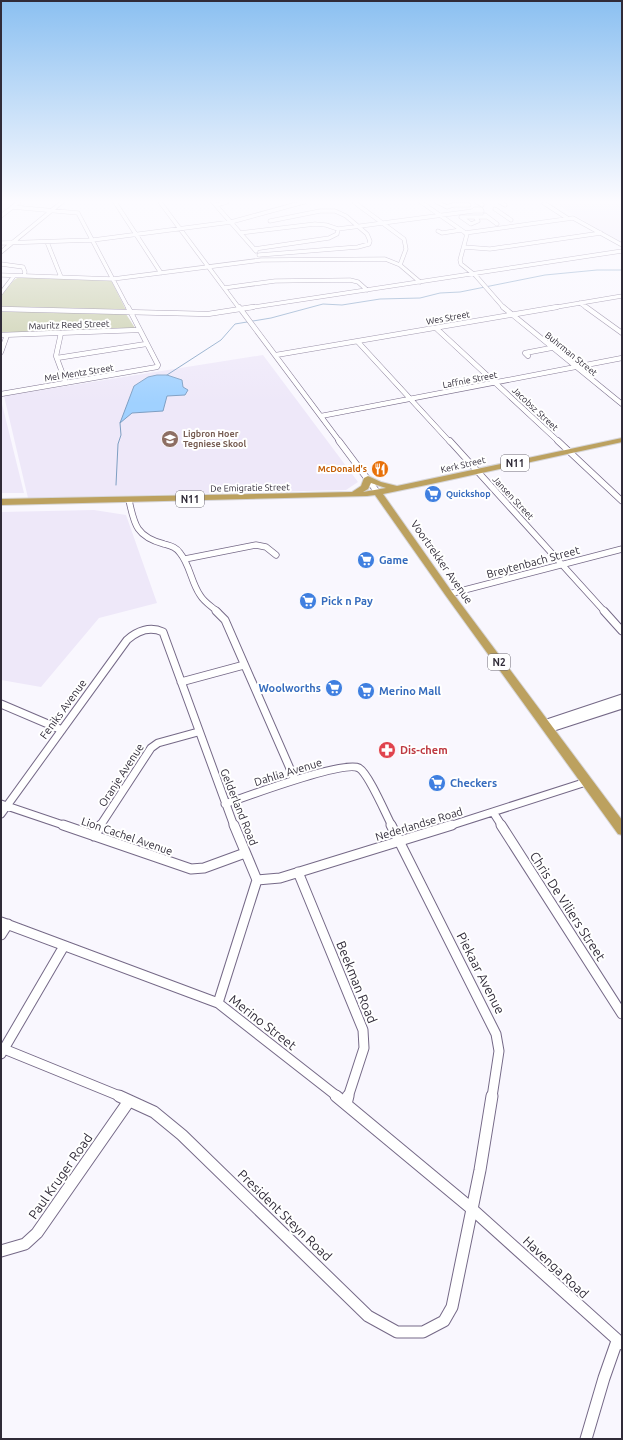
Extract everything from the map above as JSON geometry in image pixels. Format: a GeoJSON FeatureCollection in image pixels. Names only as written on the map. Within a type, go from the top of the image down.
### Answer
{"type":"FeatureCollection","features":[{"type":"Feature","properties":{"kind":"highway","name":"Kerk Street"},"geometry":{"type":"LineString","coordinates":[[378,493],[622,440]]}},
{"type":"Feature","properties":{"kind":"highway"},"geometry":{"type":"LineString","coordinates":[[354,495],[365,487],[368,478],[382,485],[405,488]]}},
{"type":"Feature","properties":{"kind":"highway"},"geometry":{"type":"LineString","coordinates":[[354,495],[388,507],[394,497],[405,488]]}},
{"type":"Feature","properties":{"kind":"highway","name":"De Emigratie Street"},"geometry":{"type":"LineString","coordinates":[[1,502],[354,495],[378,493]]}},
{"type":"Feature","properties":{"kind":"highway","name":"Voortrekker Avenue"},"geometry":{"type":"LineString","coordinates":[[378,493],[622,830]]}},
{"type":"Feature","properties":{"kind":"street"},"geometry":{"type":"LineString","coordinates":[[24,269],[24,276]]}},
{"type":"Feature","properties":{"kind":"street"},"geometry":{"type":"LineString","coordinates":[[58,269],[61,277]]}},
{"type":"Feature","properties":{"kind":"street"},"geometry":{"type":"LineString","coordinates":[[57,358],[146,344],[108,269]]}},
{"type":"Feature","properties":{"kind":"street"},"geometry":{"type":"LineString","coordinates":[[159,269],[161,273]]}},
{"type":"Feature","properties":{"kind":"street"},"geometry":{"type":"LineString","coordinates":[[1,275],[113,279],[191,269]]}},
{"type":"Feature","properties":{"kind":"street","name":"Voortrekker Avenue"},"geometry":{"type":"LineString","coordinates":[[210,269],[276,355],[378,493]]}},
{"type":"Feature","properties":{"kind":"street"},"geometry":{"type":"LineString","coordinates":[[404,269],[420,282]]}},
{"type":"Feature","properties":{"kind":"street","name":"Buhrman Street"},"geometry":{"type":"LineString","coordinates":[[468,269],[486,287],[507,312],[622,404]]}},
{"type":"Feature","properties":{"kind":"street"},"geometry":{"type":"LineString","coordinates":[[1,309],[201,315],[505,269]]}},
{"type":"Feature","properties":{"kind":"street"},"geometry":{"type":"LineString","coordinates":[[1,293],[14,276]]}},
{"type":"Feature","properties":{"kind":"street"},"geometry":{"type":"LineString","coordinates":[[224,288],[275,280],[350,280],[358,282],[367,290]]}},
{"type":"Feature","properties":{"kind":"street","name":"Wes Street"},"geometry":{"type":"LineString","coordinates":[[276,355],[437,329],[622,296]]}},
{"type":"Feature","properties":{"kind":"street"},"geometry":{"type":"LineString","coordinates":[[580,304],[622,333]]}},
{"type":"Feature","properties":{"kind":"street","name":"Jacobsz Street"},"geometry":{"type":"LineString","coordinates":[[437,329],[622,501]]}},
{"type":"Feature","properties":{"kind":"street","name":"Mauritz Reed Street"},"geometry":{"type":"LineString","coordinates":[[1,335],[138,330]]}},
{"type":"Feature","properties":{"kind":"street"},"geometry":{"type":"LineString","coordinates":[[61,333],[57,358],[66,383]]}},
{"type":"Feature","properties":{"kind":"street"},"geometry":{"type":"LineString","coordinates":[[1,352],[7,335]]}},
{"type":"Feature","properties":{"kind":"street","name":"Jansen Street"},"geometry":{"type":"LineString","coordinates":[[358,342],[564,564],[622,631]]}},
{"type":"Feature","properties":{"kind":"street","name":"Mel Mentz Street"},"geometry":{"type":"LineString","coordinates":[[1,394],[155,368],[157,367],[157,364],[146,344]]}},
{"type":"Feature","properties":{"kind":"street"},"geometry":{"type":"LineString","coordinates":[[528,356],[525,353],[551,348]]}},
{"type":"Feature","properties":{"kind":"street","name":"Laffnie Street"},"geometry":{"type":"LineString","coordinates":[[321,416],[622,358]]}},
{"type":"Feature","properties":{"kind":"street"},"geometry":{"type":"LineString","coordinates":[[129,500],[133,518],[142,536],[174,547],[181,553],[185,559],[199,595],[220,613],[225,620],[295,780]]}},
{"type":"Feature","properties":{"kind":"street"},"geometry":{"type":"LineString","coordinates":[[185,559],[256,544],[266,547],[276,555]]}},
{"type":"Feature","properties":{"kind":"street","name":"Breytenbach Street"},"geometry":{"type":"LineString","coordinates":[[450,594],[622,548]]}},
{"type":"Feature","properties":{"kind":"street","name":"Gelderland Road"},"geometry":{"type":"LineString","coordinates":[[152,629],[159,630],[164,634],[225,804],[257,880]]}},
{"type":"Feature","properties":{"kind":"street","name":"Feniks Avenue"},"geometry":{"type":"LineString","coordinates":[[1,814],[4,805],[62,730],[127,640],[138,632],[152,629]]}},
{"type":"Feature","properties":{"kind":"street"},"geometry":{"type":"LineString","coordinates":[[181,682],[244,665]]}},
{"type":"Feature","properties":{"kind":"street"},"geometry":{"type":"LineString","coordinates":[[546,726],[622,698]]}},
{"type":"Feature","properties":{"kind":"street"},"geometry":{"type":"LineString","coordinates":[[1,704],[62,730]]}},
{"type":"Feature","properties":{"kind":"street"},"geometry":{"type":"LineString","coordinates":[[546,726],[622,705]]}},
{"type":"Feature","properties":{"kind":"street","name":"Oranje Avenue"},"geometry":{"type":"LineString","coordinates":[[94,836],[151,748],[158,743],[198,732]]}},
{"type":"Feature","properties":{"kind":"street","name":"Dahlia Avenue"},"geometry":{"type":"LineString","coordinates":[[225,804],[295,780],[348,766],[359,768]]}},
{"type":"Feature","properties":{"kind":"street","name":"Piekaar Avenue"},"geometry":{"type":"LineString","coordinates":[[359,768],[367,777],[488,1015],[498,1041],[499,1051],[472,1209]]}},
{"type":"Feature","properties":{"kind":"street","name":"Nederlandse Road"},"geometry":{"type":"LineString","coordinates":[[257,880],[275,878],[298,872],[400,842],[586,782]]}},
{"type":"Feature","properties":{"kind":"street","name":"Lion Cachel Avenue"},"geometry":{"type":"LineString","coordinates":[[4,805],[195,870],[245,853]]}},
{"type":"Feature","properties":{"kind":"street","name":"Chris De Viliers Street"},"geometry":{"type":"LineString","coordinates":[[493,812],[622,1014]]}},
{"type":"Feature","properties":{"kind":"street","name":"Beekman Road"},"geometry":{"type":"LineString","coordinates":[[298,872],[363,1030],[364,1048],[346,1104]]}},
{"type":"Feature","properties":{"kind":"street"},"geometry":{"type":"LineString","coordinates":[[218,1003],[257,880]]}},
{"type":"Feature","properties":{"kind":"street"},"geometry":{"type":"LineString","coordinates":[[1,935],[4,923]]}},
{"type":"Feature","properties":{"kind":"street","name":"Merino Street"},"geometry":{"type":"LineString","coordinates":[[4,923],[218,1003],[346,1104],[472,1209]]}},
{"type":"Feature","properties":{"kind":"street"},"geometry":{"type":"LineString","coordinates":[[2,1051],[64,946]]}},
{"type":"Feature","properties":{"kind":"street","name":"President Steyn Road"},"geometry":{"type":"LineString","coordinates":[[2,1051],[129,1100],[154,1112],[182,1135],[368,1316],[398,1332],[423,1332],[444,1321],[455,1298],[472,1209]]}},
{"type":"Feature","properties":{"kind":"street","name":"Paul Kruger Road"},"geometry":{"type":"LineString","coordinates":[[1,1251],[25,1244],[37,1233],[129,1100]]}},
{"type":"Feature","properties":{"kind":"street","name":"Havenga Road"},"geometry":{"type":"LineString","coordinates":[[472,1209],[619,1343]]}},
{"type":"Feature","properties":{"kind":"street"},"geometry":{"type":"LineString","coordinates":[[586,1439],[604,1378],[619,1343]]}},
{"type":"Feature","properties":{"kind":"shaded area","name":"Ligbron Hoer Tegniese Skool"},"geometry":{"type":"Polygon","coordinates":[[[263,355],[358,482],[346,490],[28,498],[4,396],[263,355]]]}},
{"type":"Feature","properties":{"kind":"shaded area"},"geometry":{"type":"Polygon","coordinates":[[[1,400],[24,493],[1,493],[1,400]]]}},
{"type":"Feature","properties":{"kind":"shaded area"},"geometry":{"type":"Polygon","coordinates":[[[94,510],[126,515],[157,603],[99,618],[41,687],[1,680],[1,512],[94,510]]]}},
{"type":"Feature","properties":{"kind":"green space"},"geometry":{"type":"Polygon","coordinates":[[[19,277],[109,280],[112,282],[127,312],[1,308],[1,296],[14,280],[19,277]]]}},
{"type":"Feature","properties":{"kind":"green space"},"geometry":{"type":"Polygon","coordinates":[[[1,311],[126,314],[135,328],[1,335],[1,311]]]}},
{"type":"Feature","properties":{"kind":"water"},"geometry":{"type":"Polygon","coordinates":[[[167,375],[182,380],[183,387],[188,390],[185,395],[167,396],[163,411],[132,413],[120,423],[134,386],[148,377],[167,375]]]}},
{"type":"Feature","properties":{"kind":"waterway"},"geometry":{"type":"LineString","coordinates":[[167,375],[221,340],[235,324],[271,318],[323,304],[342,305],[380,299],[420,298],[440,293],[460,292],[545,275],[597,270],[622,270]]}},
{"type":"Feature","properties":{"kind":"waterway"},"geometry":{"type":"LineString","coordinates":[[116,485],[118,444],[121,435],[120,423]]}},
{"type":"Feature","properties":{"kind":"place","name":"Ligbron Hoer Tegniese Skool"},"geometry":{"type":"Point","coordinates":[170,439]}},
{"type":"Feature","properties":{"kind":"place","name":"McDonald's"},"geometry":{"type":"Point","coordinates":[380,469]}},
{"type":"Feature","properties":{"kind":"place","name":"Quickshop"},"geometry":{"type":"Point","coordinates":[433,494]}},
{"type":"Feature","properties":{"kind":"place","name":"Game"},"geometry":{"type":"Point","coordinates":[366,560]}},
{"type":"Feature","properties":{"kind":"place","name":"Pick n Pay"},"geometry":{"type":"Point","coordinates":[308,601]}},
{"type":"Feature","properties":{"kind":"place","name":"Woolworths"},"geometry":{"type":"Point","coordinates":[334,688]}},
{"type":"Feature","properties":{"kind":"place","name":"Merino Mall"},"geometry":{"type":"Point","coordinates":[366,691]}},
{"type":"Feature","properties":{"kind":"place","name":"Dis-chem"},"geometry":{"type":"Point","coordinates":[387,750]}},
{"type":"Feature","properties":{"kind":"place","name":"Checkers"},"geometry":{"type":"Point","coordinates":[437,783]}}]}
